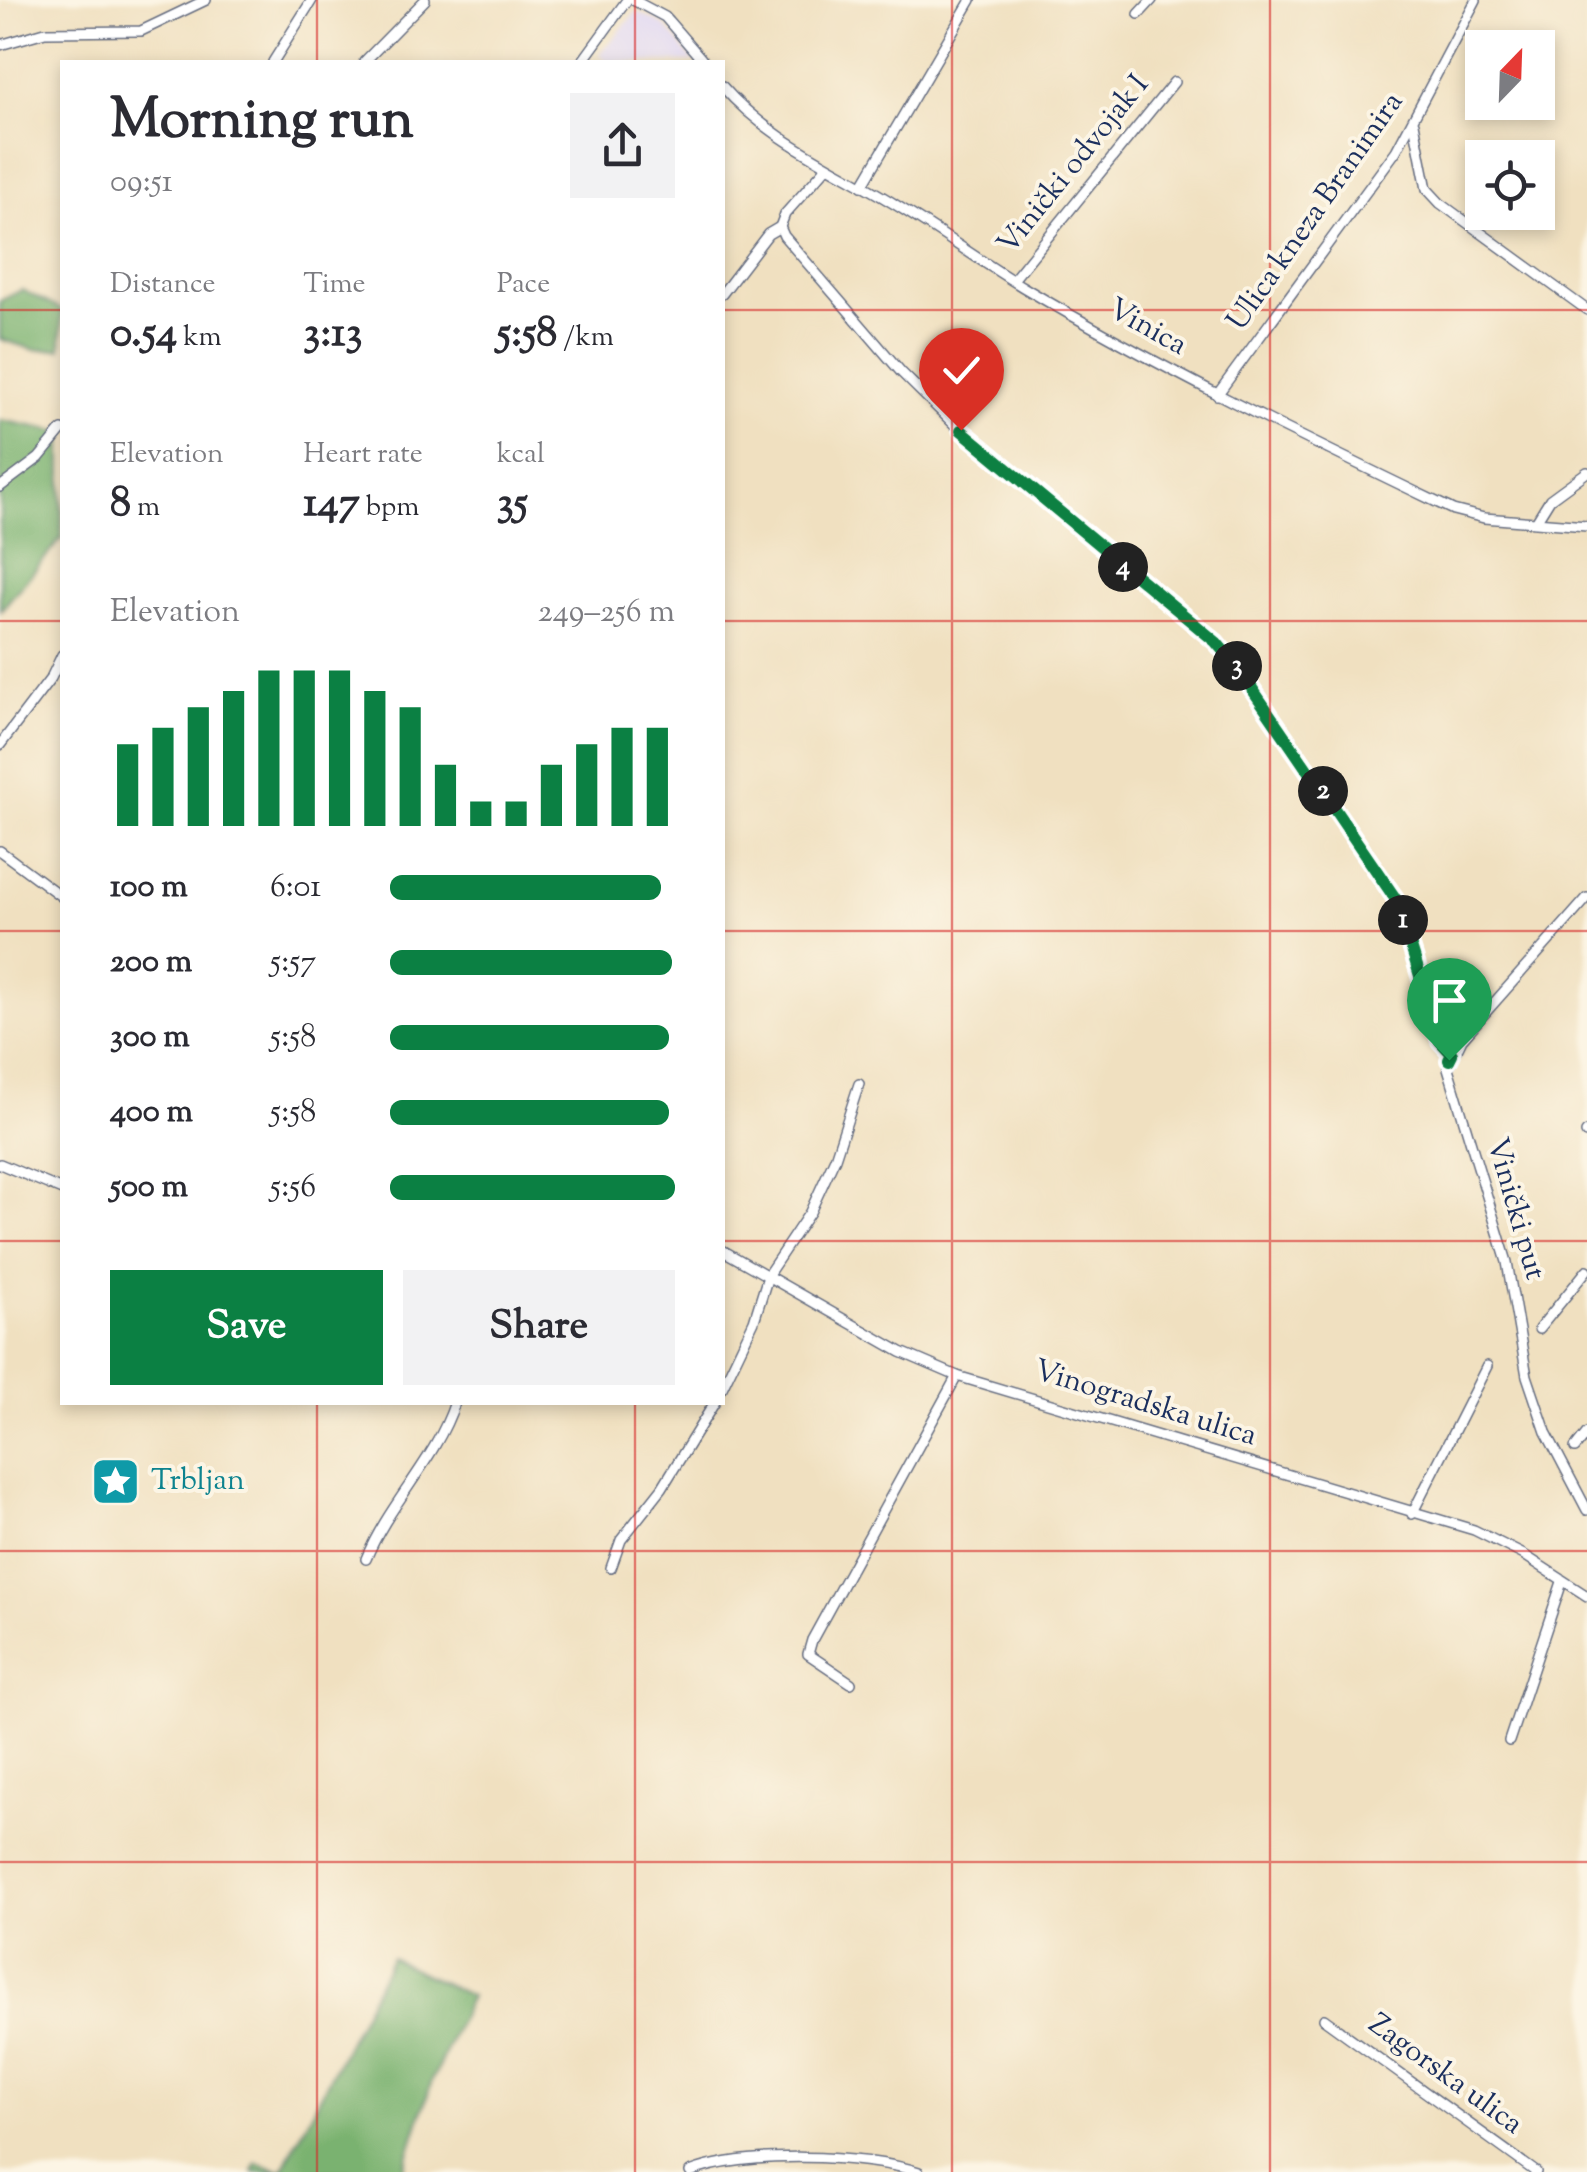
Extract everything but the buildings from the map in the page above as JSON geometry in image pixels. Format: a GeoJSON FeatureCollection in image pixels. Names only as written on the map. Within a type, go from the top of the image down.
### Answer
{"type":"FeatureCollection","features":[{"type":"Feature","properties":{"kind":"street"},"geometry":{"type":"LineString","coordinates":[[0,45],[44,32],[141,31],[206,0]]}},
{"type":"Feature","properties":{"kind":"street"},"geometry":{"type":"LineString","coordinates":[[274,60],[312,0]]}},
{"type":"Feature","properties":{"kind":"street"},"geometry":{"type":"LineString","coordinates":[[366,60],[425,0]]}},
{"type":"Feature","properties":{"kind":"street"},"geometry":{"type":"LineString","coordinates":[[584,60],[630,0],[664,16],[702,60]]}},
{"type":"Feature","properties":{"kind":"street"},"geometry":{"type":"LineString","coordinates":[[862,186],[971,0]]}},
{"type":"Feature","properties":{"kind":"street"},"geometry":{"type":"LineString","coordinates":[[1138,14],[1152,0]]}},
{"type":"Feature","properties":{"kind":"street","name":"Ulica kneza Branimira"},"geometry":{"type":"LineString","coordinates":[[1218,395],[1414,123],[1476,0]]}},
{"type":"Feature","properties":{"kind":"street","name":"Vinički odvojak I"},"geometry":{"type":"LineString","coordinates":[[1013,280],[1174,82]]}},
{"type":"Feature","properties":{"kind":"street","name":"Vinica"},"geometry":{"type":"LineString","coordinates":[[725,89],[766,129],[827,167],[1013,280],[1218,395],[1453,510],[1484,518],[1587,526]]}},
{"type":"Feature","properties":{"kind":"street"},"geometry":{"type":"LineString","coordinates":[[1414,123],[1427,189],[1440,203],[1587,310]]}},
{"type":"Feature","properties":{"kind":"street"},"geometry":{"type":"LineString","coordinates":[[725,290],[827,167]]}},
{"type":"Feature","properties":{"kind":"street","name":"Vinički put"},"geometry":{"type":"LineString","coordinates":[[780,227],[901,372],[961,430],[1216,642],[1238,668],[1397,901],[1440,1041],[1452,1054],[1450,1083],[1507,1262],[1527,1376],[1546,1432],[1587,1510]]}},
{"type":"Feature","properties":{"kind":"street"},"geometry":{"type":"LineString","coordinates":[[0,487],[39,458],[60,432]]}},
{"type":"Feature","properties":{"kind":"street"},"geometry":{"type":"LineString","coordinates":[[1537,520],[1550,499],[1587,472]]}},
{"type":"Feature","properties":{"kind":"street"},"geometry":{"type":"LineString","coordinates":[[0,745],[51,678],[60,659]]}},
{"type":"Feature","properties":{"kind":"street"},"geometry":{"type":"LineString","coordinates":[[0,852],[60,896]]}},
{"type":"Feature","properties":{"kind":"street"},"geometry":{"type":"LineString","coordinates":[[1452,1054],[1587,898]]}},
{"type":"Feature","properties":{"kind":"street"},"geometry":{"type":"LineString","coordinates":[[725,1382],[754,1321],[769,1273],[818,1194],[847,1130],[858,1084]]}},
{"type":"Feature","properties":{"kind":"street"},"geometry":{"type":"LineString","coordinates":[[0,1164],[60,1189]]}},
{"type":"Feature","properties":{"kind":"street","name":"Vinogradska ulica"},"geometry":{"type":"LineString","coordinates":[[725,1251],[769,1273],[901,1352],[957,1376],[1494,1538],[1587,1596]]}},
{"type":"Feature","properties":{"kind":"street"},"geometry":{"type":"LineString","coordinates":[[1539,1330],[1587,1270]]}},
{"type":"Feature","properties":{"kind":"street"},"geometry":{"type":"LineString","coordinates":[[1412,1514],[1487,1366]]}},
{"type":"Feature","properties":{"kind":"street"},"geometry":{"type":"LineString","coordinates":[[851,1683],[814,1663],[808,1654],[812,1640],[957,1376]]}},
{"type":"Feature","properties":{"kind":"street"},"geometry":{"type":"LineString","coordinates":[[366,1559],[384,1520],[441,1438],[454,1405]]}},
{"type":"Feature","properties":{"kind":"street"},"geometry":{"type":"LineString","coordinates":[[611,1568],[620,1540],[670,1477],[712,1405]]}},
{"type":"Feature","properties":{"kind":"street"},"geometry":{"type":"LineString","coordinates":[[1575,1448],[1587,1433]]}},
{"type":"Feature","properties":{"kind":"street"},"geometry":{"type":"LineString","coordinates":[[1510,1741],[1562,1582]]}},
{"type":"Feature","properties":{"kind":"street","name":"Zagorska ulica"},"geometry":{"type":"LineString","coordinates":[[1324,2019],[1536,2172]]}},
{"type":"Feature","properties":{"kind":"street"},"geometry":{"type":"LineString","coordinates":[[690,2172],[704,2166],[791,2158],[879,2162],[919,2172]]}},
{"type":"Feature","properties":{"kind":"shaded area"},"geometry":{"type":"Polygon","coordinates":[[[637,11],[665,26],[692,60],[606,60],[600,54],[637,11]]]}},
{"type":"Feature","properties":{"kind":"green space"},"geometry":{"type":"Polygon","coordinates":[[[22,290],[60,309],[60,349],[35,350],[0,339],[0,301],[22,290]]]}},
{"type":"Feature","properties":{"kind":"green space"},"geometry":{"type":"Polygon","coordinates":[[[0,420],[60,432],[60,540],[0,611],[0,420]]]}},
{"type":"Feature","properties":{"kind":"green space"},"geometry":{"type":"Polygon","coordinates":[[[391,1958],[470,1996],[432,2081],[403,2172],[253,2172],[256,2163],[282,2171],[391,1958]]]}},
{"type":"Feature","properties":{"kind":"place","name":"Trbljan"},"geometry":{"type":"Point","coordinates":[116,1481]}},
{"type":"Feature","properties":{"kind":"route"},"geometry":{"type":"LineString","coordinates":[[961,430],[1018,482],[1216,642],[1238,668],[1381,872],[1397,901],[1440,1041],[1452,1054],[1449,1060]]}}]}
